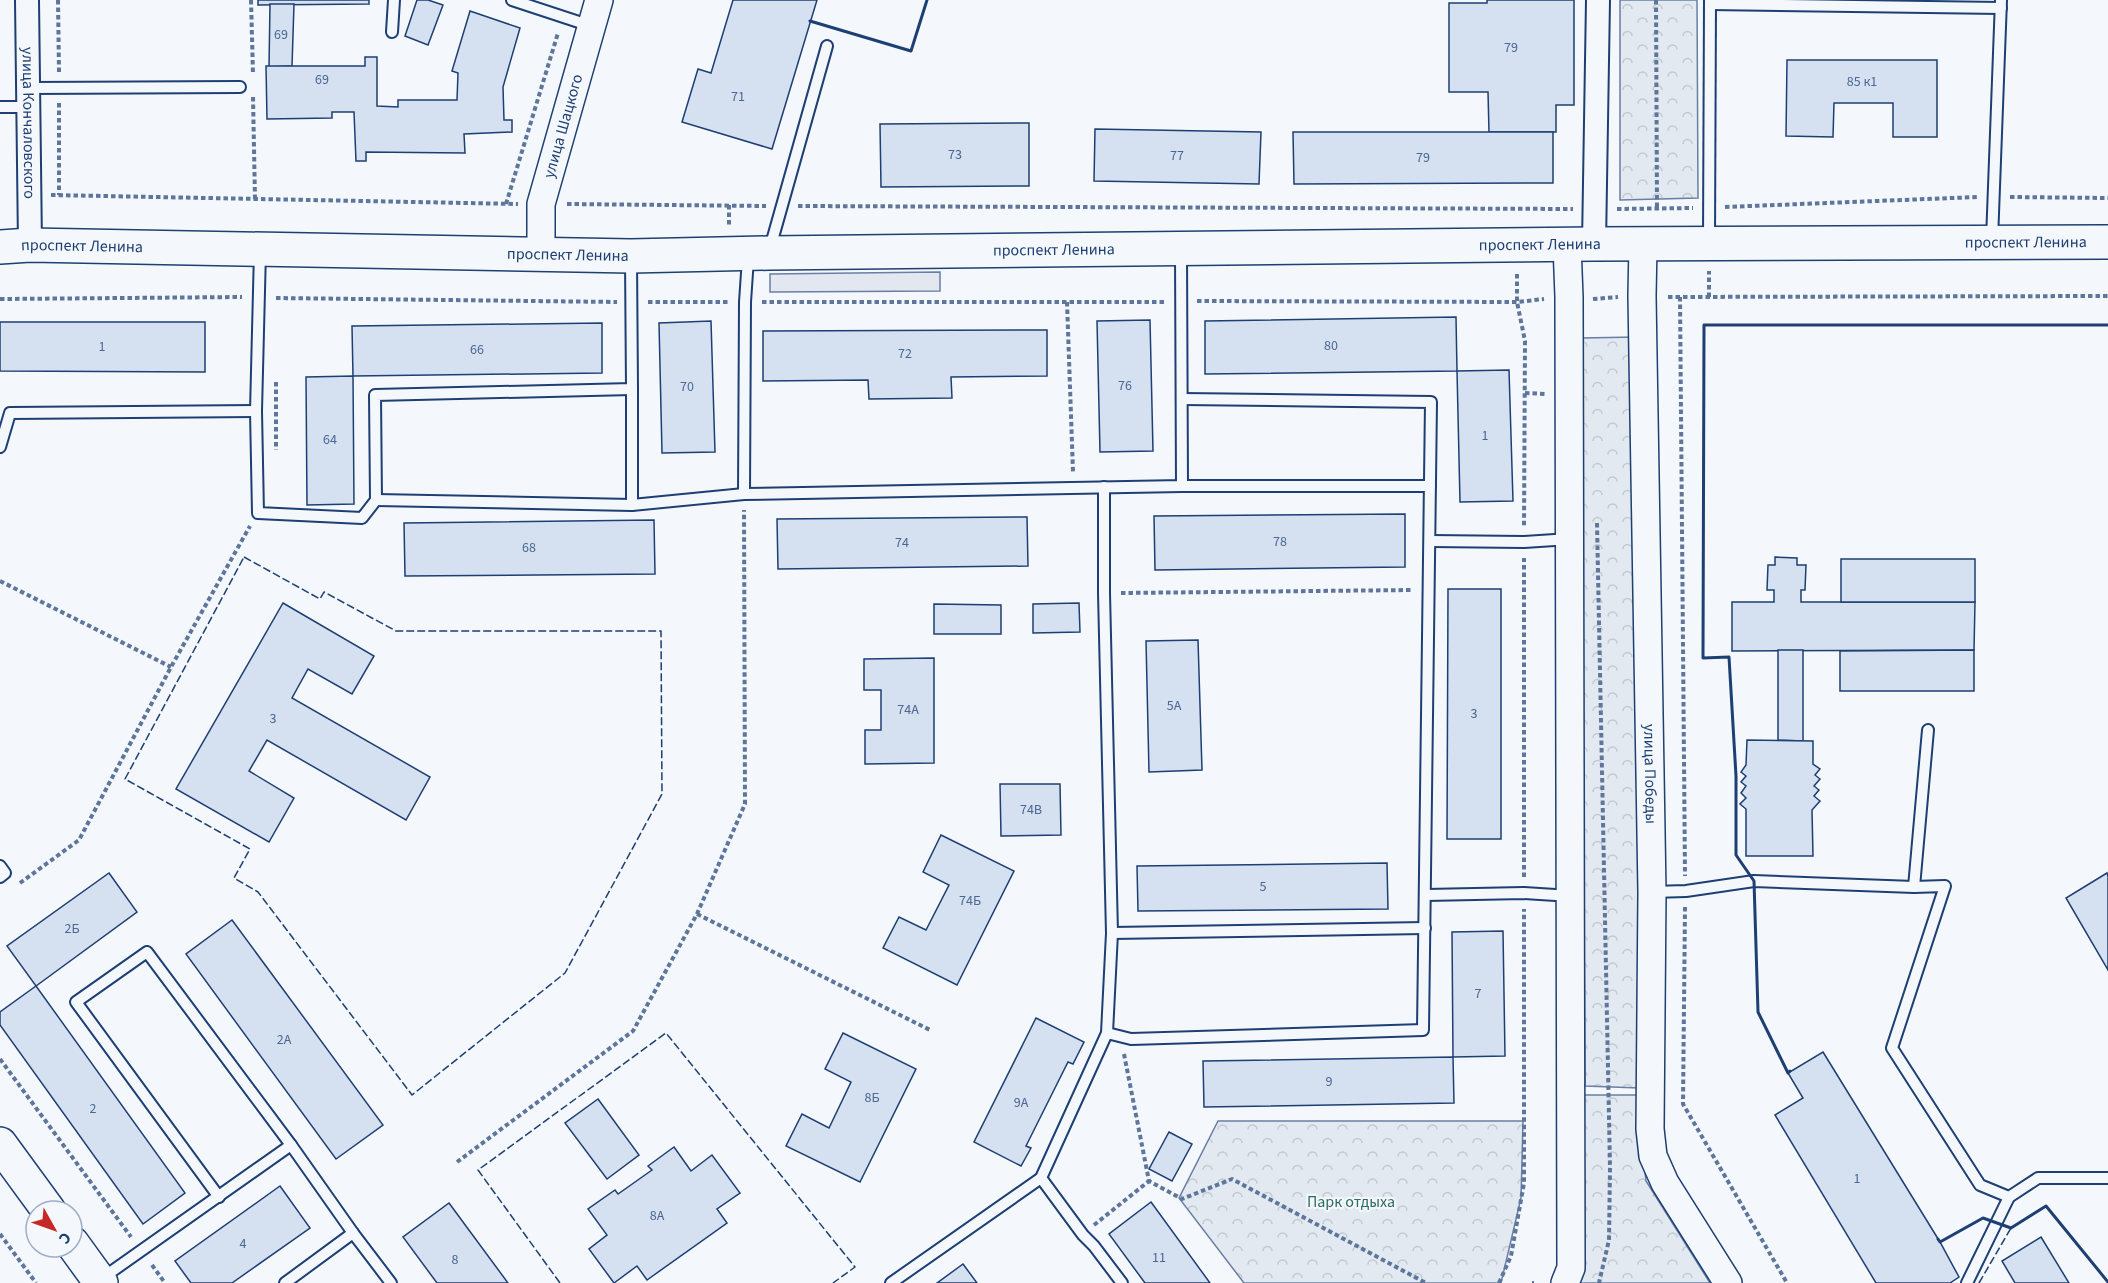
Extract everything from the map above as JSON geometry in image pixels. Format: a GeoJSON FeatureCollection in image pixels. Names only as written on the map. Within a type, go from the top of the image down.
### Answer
{"type":"FeatureCollection","features":[{"type":"Feature","properties":{"kind":"main road","name":"проспект Ленина"},"geometry":{"type":"LineString","coordinates":[[15,246],[631,256],[1709,243],[2108,242]]}},
{"type":"Feature","properties":{"kind":"main road"},"geometry":{"type":"LineString","coordinates":[[0,1144],[40,1199]]}},
{"type":"Feature","properties":{"kind":"main road"},"geometry":{"type":"LineString","coordinates":[[83,1259],[99,1282]]}},
{"type":"Feature","properties":{"kind":"street","name":"улица Кончаловского"},"geometry":{"type":"LineString","coordinates":[[15,246],[29,195],[27,0]]}},
{"type":"Feature","properties":{"kind":"street","name":"улица Шацкого"},"geometry":{"type":"LineString","coordinates":[[541,255],[541,204],[599,0]]}},
{"type":"Feature","properties":{"kind":"street"},"geometry":{"type":"LineString","coordinates":[[1565,1283],[1572,1268],[1569,297],[1580,245],[1595,209],[1598,0]]}},
{"type":"Feature","properties":{"kind":"street","name":"улица Победы"},"geometry":{"type":"LineString","coordinates":[[1644,244],[1642,296],[1652,892],[1650,1129],[1653,1156],[1665,1183],[1728,1283]]}},
{"type":"Feature","properties":{"kind":"lane"},"geometry":{"type":"LineString","coordinates":[[392,32],[393,0]]}},
{"type":"Feature","properties":{"kind":"lane"},"geometry":{"type":"LineString","coordinates":[[512,0],[591,26]]}},
{"type":"Feature","properties":{"kind":"lane"},"geometry":{"type":"LineString","coordinates":[[1709,243],[1710,2],[2001,4],[1992,242]]}},
{"type":"Feature","properties":{"kind":"lane"},"geometry":{"type":"LineString","coordinates":[[744,494],[745,302],[759,253],[782,206],[827,46]]}},
{"type":"Feature","properties":{"kind":"lane"},"geometry":{"type":"LineString","coordinates":[[0,107],[29,98],[240,87]]}},
{"type":"Feature","properties":{"kind":"lane"},"geometry":{"type":"LineString","coordinates":[[260,249],[256,411],[258,513],[362,518],[376,500],[375,395],[632,389]]}},
{"type":"Feature","properties":{"kind":"lane"},"geometry":{"type":"LineString","coordinates":[[1181,249],[1182,486]]}},
{"type":"Feature","properties":{"kind":"lane"},"geometry":{"type":"LineString","coordinates":[[631,256],[632,505]]}},
{"type":"Feature","properties":{"kind":"lane"},"geometry":{"type":"LineString","coordinates":[[1107,1033],[1131,1039],[1423,1030],[1431,402],[1182,399]]}},
{"type":"Feature","properties":{"kind":"lane"},"geometry":{"type":"LineString","coordinates":[[0,447],[10,413],[256,411]]}},
{"type":"Feature","properties":{"kind":"lane"},"geometry":{"type":"LineString","coordinates":[[376,500],[632,505],[744,494],[1182,486],[1430,486]]}},
{"type":"Feature","properties":{"kind":"lane"},"geometry":{"type":"LineString","coordinates":[[891,1283],[1041,1178],[1107,1033],[1112,933],[1104,592],[1104,487]]}},
{"type":"Feature","properties":{"kind":"lane"},"geometry":{"type":"LineString","coordinates":[[1430,541],[1524,542],[1570,539]]}},
{"type":"Feature","properties":{"kind":"lane"},"geometry":{"type":"LineString","coordinates":[[1914,887],[1928,730]]}},
{"type":"Feature","properties":{"kind":"lane"},"geometry":{"type":"LineString","coordinates":[[0,866],[5,873],[0,877]]}},
{"type":"Feature","properties":{"kind":"lane"},"geometry":{"type":"LineString","coordinates":[[1652,892],[1686,891],[1754,881],[1914,887],[1945,886],[1892,1048],[1980,1185],[2009,1197]]}},
{"type":"Feature","properties":{"kind":"lane"},"geometry":{"type":"LineString","coordinates":[[1426,895],[1524,893],[1571,897]]}},
{"type":"Feature","properties":{"kind":"lane"},"geometry":{"type":"LineString","coordinates":[[1112,933],[1425,928]]}},
{"type":"Feature","properties":{"kind":"lane"},"geometry":{"type":"LineString","coordinates":[[219,1197],[76,1002],[147,952],[391,1283]]}},
{"type":"Feature","properties":{"kind":"lane"},"geometry":{"type":"LineString","coordinates":[[99,1282],[291,1145]]}},
{"type":"Feature","properties":{"kind":"lane"},"geometry":{"type":"LineString","coordinates":[[1041,1178],[1122,1283]]}},
{"type":"Feature","properties":{"kind":"lane"},"geometry":{"type":"LineString","coordinates":[[1967,1283],[2009,1197],[2038,1178],[2108,1178]]}},
{"type":"Feature","properties":{"kind":"lane"},"geometry":{"type":"LineString","coordinates":[[285,1283],[297,1279],[353,1233]]}},
{"type":"Feature","properties":{"kind":"path"},"geometry":{"type":"LineString","coordinates":[[1656,0],[1657,208]]}},
{"type":"Feature","properties":{"kind":"path"},"geometry":{"type":"LineString","coordinates":[[506,204],[563,16]]}},
{"type":"Feature","properties":{"kind":"path"},"geometry":{"type":"LineString","coordinates":[[29,195],[506,204],[1595,209],[1993,197],[2108,198]]}},
{"type":"Feature","properties":{"kind":"path"},"geometry":{"type":"LineString","coordinates":[[276,298],[630,302],[1517,302],[1569,297],[1593,299],[1642,296],[2108,296]]}},
{"type":"Feature","properties":{"kind":"path"},"geometry":{"type":"LineString","coordinates":[[0,299],[259,297]]}},
{"type":"Feature","properties":{"kind":"path"},"geometry":{"type":"LineString","coordinates":[[1680,297],[1686,891],[1683,1104],[1787,1283]]}},
{"type":"Feature","properties":{"kind":"path"},"geometry":{"type":"LineString","coordinates":[[1067,302],[1074,488]]}},
{"type":"Feature","properties":{"kind":"path"},"geometry":{"type":"LineString","coordinates":[[1499,1283],[1511,1256],[1524,1183],[1525,341],[1517,302]]}},
{"type":"Feature","properties":{"kind":"path"},"geometry":{"type":"LineString","coordinates":[[457,1162],[633,1031],[697,914],[745,804],[744,494]]}},
{"type":"Feature","properties":{"kind":"path"},"geometry":{"type":"LineString","coordinates":[[1597,512],[1610,1167],[1609,1240],[1599,1283]]}},
{"type":"Feature","properties":{"kind":"path"},"geometry":{"type":"LineString","coordinates":[[18,885],[79,840],[171,667],[258,513]]}},
{"type":"Feature","properties":{"kind":"path"},"geometry":{"type":"LineString","coordinates":[[0,581],[171,667]]}},
{"type":"Feature","properties":{"kind":"path"},"geometry":{"type":"LineString","coordinates":[[1104,592],[1429,590]]}},
{"type":"Feature","properties":{"kind":"path"},"geometry":{"type":"LineString","coordinates":[[697,914],[932,1031]]}},
{"type":"Feature","properties":{"kind":"path"},"geometry":{"type":"LineString","coordinates":[[1121,1036],[1149,1180],[1182,1199],[1232,1179],[1426,1283]]}},
{"type":"Feature","properties":{"kind":"path"},"geometry":{"type":"LineString","coordinates":[[0,1059],[165,1283]]}},
{"type":"Feature","properties":{"kind":"path"},"geometry":{"type":"LineString","coordinates":[[1083,1235],[1149,1180]]}},
{"type":"Feature","properties":{"kind":"path"},"geometry":{"type":"LineString","coordinates":[[0,1234],[36,1283]]}},
{"type":"Feature","properties":{"kind":"green space"},"geometry":{"type":"Polygon","coordinates":[[[1620,0],[1697,0],[1698,198],[1620,200],[1620,0]]]}},
{"type":"Feature","properties":{"kind":"green space"},"geometry":{"type":"Polygon","coordinates":[[[1637,337],[1639,1088],[1585,1086],[1581,338],[1637,337]]]}},
{"type":"Feature","properties":{"kind":"green space"},"geometry":{"type":"Polygon","coordinates":[[[1580,1095],[1637,1095],[1646,1181],[1710,1283],[1580,1283],[1582,1163],[1580,1095]]]}},
{"type":"Feature","properties":{"kind":"green space","name":"Парк отдыха"},"geometry":{"type":"Polygon","coordinates":[[[1218,1121],[1523,1121],[1521,1198],[1501,1283],[1244,1283],[1179,1198],[1218,1121]]]}},
{"type":"Feature","properties":{"kind":"shaded area"},"geometry":{"type":"Polygon","coordinates":[[[940,272],[940,291],[770,292],[770,274],[940,272]]]}},
{"type":"Feature","properties":{"kind":"building"},"geometry":{"type":"Polygon","coordinates":[[[258,0],[369,0],[369,4],[258,5],[258,0]]]}},
{"type":"Feature","properties":{"kind":"building"},"geometry":{"type":"Polygon","coordinates":[[[417,0],[428,0],[443,5],[428,45],[405,36],[417,0]]]}},
{"type":"Feature","properties":{"kind":"building"},"geometry":{"type":"Polygon","coordinates":[[[733,0],[817,0],[772,149],[682,122],[698,69],[711,73],[733,0]]]}},
{"type":"Feature","properties":{"kind":"building"},"geometry":{"type":"Polygon","coordinates":[[[1487,0],[1574,0],[1574,105],[1556,105],[1556,132],[1489,132],[1488,92],[1449,92],[1449,3],[1487,3],[1487,0]]]}},
{"type":"Feature","properties":{"kind":"building"},"geometry":{"type":"Polygon","coordinates":[[[270,4],[294,4],[292,66],[269,67],[270,4]]]}},
{"type":"Feature","properties":{"kind":"building"},"geometry":{"type":"Polygon","coordinates":[[[470,11],[520,28],[503,87],[504,120],[512,120],[512,132],[464,134],[465,153],[366,152],[366,161],[356,161],[354,112],[332,112],[332,118],[267,119],[266,66],[365,66],[365,57],[377,57],[377,106],[398,107],[398,100],[457,100],[458,73],[452,71],[470,11]]]}},
{"type":"Feature","properties":{"kind":"building"},"geometry":{"type":"Polygon","coordinates":[[[1787,60],[1937,60],[1937,137],[1893,137],[1893,103],[1834,103],[1833,137],[1786,136],[1787,60]]]}},
{"type":"Feature","properties":{"kind":"building"},"geometry":{"type":"Polygon","coordinates":[[[1029,123],[1029,186],[881,187],[880,124],[1029,123]]]}},
{"type":"Feature","properties":{"kind":"building"},"geometry":{"type":"Polygon","coordinates":[[[1095,129],[1261,132],[1259,184],[1094,181],[1095,129]]]}},
{"type":"Feature","properties":{"kind":"building"},"geometry":{"type":"Polygon","coordinates":[[[1293,132],[1553,132],[1553,183],[1294,184],[1293,132]]]}},
{"type":"Feature","properties":{"kind":"building"},"geometry":{"type":"Polygon","coordinates":[[[1456,317],[1457,371],[1205,374],[1205,321],[1456,317]]]}},
{"type":"Feature","properties":{"kind":"building"},"geometry":{"type":"Polygon","coordinates":[[[1150,320],[1153,451],[1100,452],[1097,321],[1150,320]]]}},
{"type":"Feature","properties":{"kind":"building"},"geometry":{"type":"Polygon","coordinates":[[[711,321],[715,452],[662,453],[659,323],[711,321]]]}},
{"type":"Feature","properties":{"kind":"building"},"geometry":{"type":"Polygon","coordinates":[[[0,322],[205,322],[205,372],[0,371],[0,322]]]}},
{"type":"Feature","properties":{"kind":"building"},"geometry":{"type":"Polygon","coordinates":[[[602,323],[602,373],[353,376],[352,326],[602,323]]]}},
{"type":"Feature","properties":{"kind":"building"},"geometry":{"type":"Polygon","coordinates":[[[1047,330],[1047,376],[951,377],[952,398],[869,399],[868,380],[763,381],[763,331],[1047,330]]]}},
{"type":"Feature","properties":{"kind":"building"},"geometry":{"type":"Polygon","coordinates":[[[1509,370],[1513,501],[1460,502],[1457,371],[1509,370]]]}},
{"type":"Feature","properties":{"kind":"building"},"geometry":{"type":"Polygon","coordinates":[[[353,376],[354,504],[307,505],[306,377],[353,376]]]}},
{"type":"Feature","properties":{"kind":"building"},"geometry":{"type":"Polygon","coordinates":[[[1405,514],[1405,567],[1155,570],[1154,516],[1405,514]]]}},
{"type":"Feature","properties":{"kind":"building"},"geometry":{"type":"Polygon","coordinates":[[[1027,517],[1028,566],[778,569],[777,519],[1027,517]]]}},
{"type":"Feature","properties":{"kind":"building"},"geometry":{"type":"Polygon","coordinates":[[[654,520],[655,574],[405,576],[404,523],[654,520]]]}},
{"type":"Feature","properties":{"kind":"building"},"geometry":{"type":"Polygon","coordinates":[[[1775,557],[1797,558],[1797,565],[1806,565],[1805,590],[1801,590],[1801,602],[1975,602],[1974,650],[1732,651],[1732,602],[1774,602],[1774,590],[1767,590],[1768,565],[1775,565],[1775,557]]]}},
{"type":"Feature","properties":{"kind":"building"},"geometry":{"type":"Polygon","coordinates":[[[1841,559],[1975,559],[1975,602],[1841,602],[1841,559]]]}},
{"type":"Feature","properties":{"kind":"building"},"geometry":{"type":"Polygon","coordinates":[[[1448,589],[1501,589],[1501,839],[1447,839],[1448,589]]]}},
{"type":"Feature","properties":{"kind":"building"},"geometry":{"type":"Polygon","coordinates":[[[283,603],[374,656],[352,694],[308,669],[292,698],[430,777],[406,820],[267,740],[249,771],[294,798],[269,842],[176,789],[283,603]]]}},
{"type":"Feature","properties":{"kind":"building"},"geometry":{"type":"Polygon","coordinates":[[[1079,603],[1080,632],[1033,633],[1033,604],[1079,603]]]}},
{"type":"Feature","properties":{"kind":"building"},"geometry":{"type":"Polygon","coordinates":[[[934,604],[1001,605],[1001,634],[934,634],[934,604]]]}},
{"type":"Feature","properties":{"kind":"building"},"geometry":{"type":"Polygon","coordinates":[[[1198,640],[1202,770],[1149,772],[1146,641],[1198,640]]]}},
{"type":"Feature","properties":{"kind":"building"},"geometry":{"type":"Polygon","coordinates":[[[1778,650],[1803,650],[1803,741],[1778,740],[1778,650]]]}},
{"type":"Feature","properties":{"kind":"building"},"geometry":{"type":"Polygon","coordinates":[[[1974,650],[1974,691],[1840,691],[1840,651],[1974,650]]]}},
{"type":"Feature","properties":{"kind":"building"},"geometry":{"type":"Polygon","coordinates":[[[934,658],[934,763],[865,764],[865,730],[881,730],[881,690],[864,690],[864,659],[934,658]]]}},
{"type":"Feature","properties":{"kind":"building"},"geometry":{"type":"Polygon","coordinates":[[[1747,740],[1813,741],[1813,764],[1820,769],[1815,775],[1820,779],[1814,786],[1819,790],[1814,796],[1820,801],[1812,810],[1813,856],[1746,856],[1746,809],[1740,804],[1746,798],[1741,793],[1746,786],[1741,782],[1746,776],[1741,772],[1746,765],[1747,740]]]}},
{"type":"Feature","properties":{"kind":"building"},"geometry":{"type":"Polygon","coordinates":[[[1000,784],[1060,784],[1061,835],[1001,836],[1000,784]]]}},
{"type":"Feature","properties":{"kind":"building"},"geometry":{"type":"Polygon","coordinates":[[[941,835],[1014,871],[957,985],[883,948],[899,917],[926,930],[949,885],[923,872],[941,835]]]}},
{"type":"Feature","properties":{"kind":"building"},"geometry":{"type":"Polygon","coordinates":[[[1387,863],[1388,909],[1138,911],[1137,866],[1387,863]]]}},
{"type":"Feature","properties":{"kind":"building"},"geometry":{"type":"Polygon","coordinates":[[[109,873],[137,912],[36,986],[7,946],[109,873]]]}},
{"type":"Feature","properties":{"kind":"building"},"geometry":{"type":"Polygon","coordinates":[[[2107,873],[2108,876],[2108,970],[2066,898],[2107,873]]]}},
{"type":"Feature","properties":{"kind":"building"},"geometry":{"type":"Polygon","coordinates":[[[232,920],[383,1125],[336,1159],[186,954],[232,920]]]}},
{"type":"Feature","properties":{"kind":"building"},"geometry":{"type":"Polygon","coordinates":[[[1503,931],[1505,1056],[1453,1057],[1452,932],[1503,931]]]}},
{"type":"Feature","properties":{"kind":"building"},"geometry":{"type":"Polygon","coordinates":[[[36,986],[185,1193],[143,1224],[0,1025],[0,1012],[36,986]]]}},
{"type":"Feature","properties":{"kind":"building"},"geometry":{"type":"Polygon","coordinates":[[[1036,1018],[1084,1042],[1073,1064],[1068,1062],[1026,1146],[1031,1148],[1021,1166],[974,1142],[1036,1018]]]}},
{"type":"Feature","properties":{"kind":"building"},"geometry":{"type":"Polygon","coordinates":[[[843,1033],[916,1069],[860,1182],[786,1146],[802,1114],[829,1128],[851,1082],[825,1069],[843,1033]]]}},
{"type":"Feature","properties":{"kind":"building"},"geometry":{"type":"Polygon","coordinates":[[[1823,1052],[1940,1242],[1959,1277],[1950,1283],[1876,1283],[1775,1115],[1803,1098],[1788,1073],[1823,1052]]]}},
{"type":"Feature","properties":{"kind":"building"},"geometry":{"type":"Polygon","coordinates":[[[1453,1057],[1454,1103],[1204,1107],[1203,1061],[1453,1057]]]}},
{"type":"Feature","properties":{"kind":"building"},"geometry":{"type":"Polygon","coordinates":[[[598,1099],[639,1155],[607,1179],[565,1123],[598,1099]]]}},
{"type":"Feature","properties":{"kind":"building"},"geometry":{"type":"Polygon","coordinates":[[[1169,1132],[1192,1144],[1172,1181],[1149,1169],[1169,1132]]]}},
{"type":"Feature","properties":{"kind":"building"},"geometry":{"type":"Polygon","coordinates":[[[674,1147],[691,1171],[712,1155],[740,1193],[717,1209],[727,1223],[647,1280],[637,1266],[614,1283],[589,1249],[607,1235],[588,1209],[615,1190],[618,1194],[652,1170],[648,1166],[674,1147]]]}},
{"type":"Feature","properties":{"kind":"building"},"geometry":{"type":"Polygon","coordinates":[[[280,1186],[310,1228],[232,1283],[191,1283],[175,1261],[280,1186]]]}},
{"type":"Feature","properties":{"kind":"building"},"geometry":{"type":"Polygon","coordinates":[[[1151,1202],[1210,1283],[1145,1283],[1109,1234],[1151,1202]]]}},
{"type":"Feature","properties":{"kind":"building"},"geometry":{"type":"Polygon","coordinates":[[[449,1203],[508,1283],[437,1283],[403,1237],[449,1203]]]}},
{"type":"Feature","properties":{"kind":"building"},"geometry":{"type":"Polygon","coordinates":[[[2041,1237],[2069,1283],[2015,1283],[2002,1261],[2041,1237]]]}},
{"type":"Feature","properties":{"kind":"building"},"geometry":{"type":"Polygon","coordinates":[[[963,1264],[977,1283],[937,1283],[963,1264]]]}},
{"type":"Feature","properties":{"kind":"fence"},"geometry":{"type":"LineString","coordinates":[[244,557],[320,599],[324,592],[396,631],[661,631],[662,794],[565,973],[412,1095],[258,892],[234,878],[250,849],[125,779],[244,557]]}},
{"type":"Feature","properties":{"kind":"fence"},"geometry":{"type":"LineString","coordinates":[[560,1283],[478,1170],[666,1033],[855,1267],[833,1283]]}},
{"type":"Feature","properties":{"kind":"fence"},"geometry":{"type":"LineString","coordinates":[[1979,1283],[2011,1228]]}},
{"type":"Feature","properties":{"kind":"wall"},"geometry":{"type":"LineString","coordinates":[[810,21],[911,51],[927,0]]}},
{"type":"Feature","properties":{"kind":"wall"},"geometry":{"type":"LineString","coordinates":[[1790,1071],[1788,1073],[1758,1012],[1754,881],[1736,855],[1736,776],[1729,657],[1703,658],[1704,325],[2108,325]]}},
{"type":"Feature","properties":{"kind":"wall"},"geometry":{"type":"LineString","coordinates":[[1938,1239],[1940,1242],[1983,1218],[2011,1228],[2046,1206],[2108,1282]]}}]}
